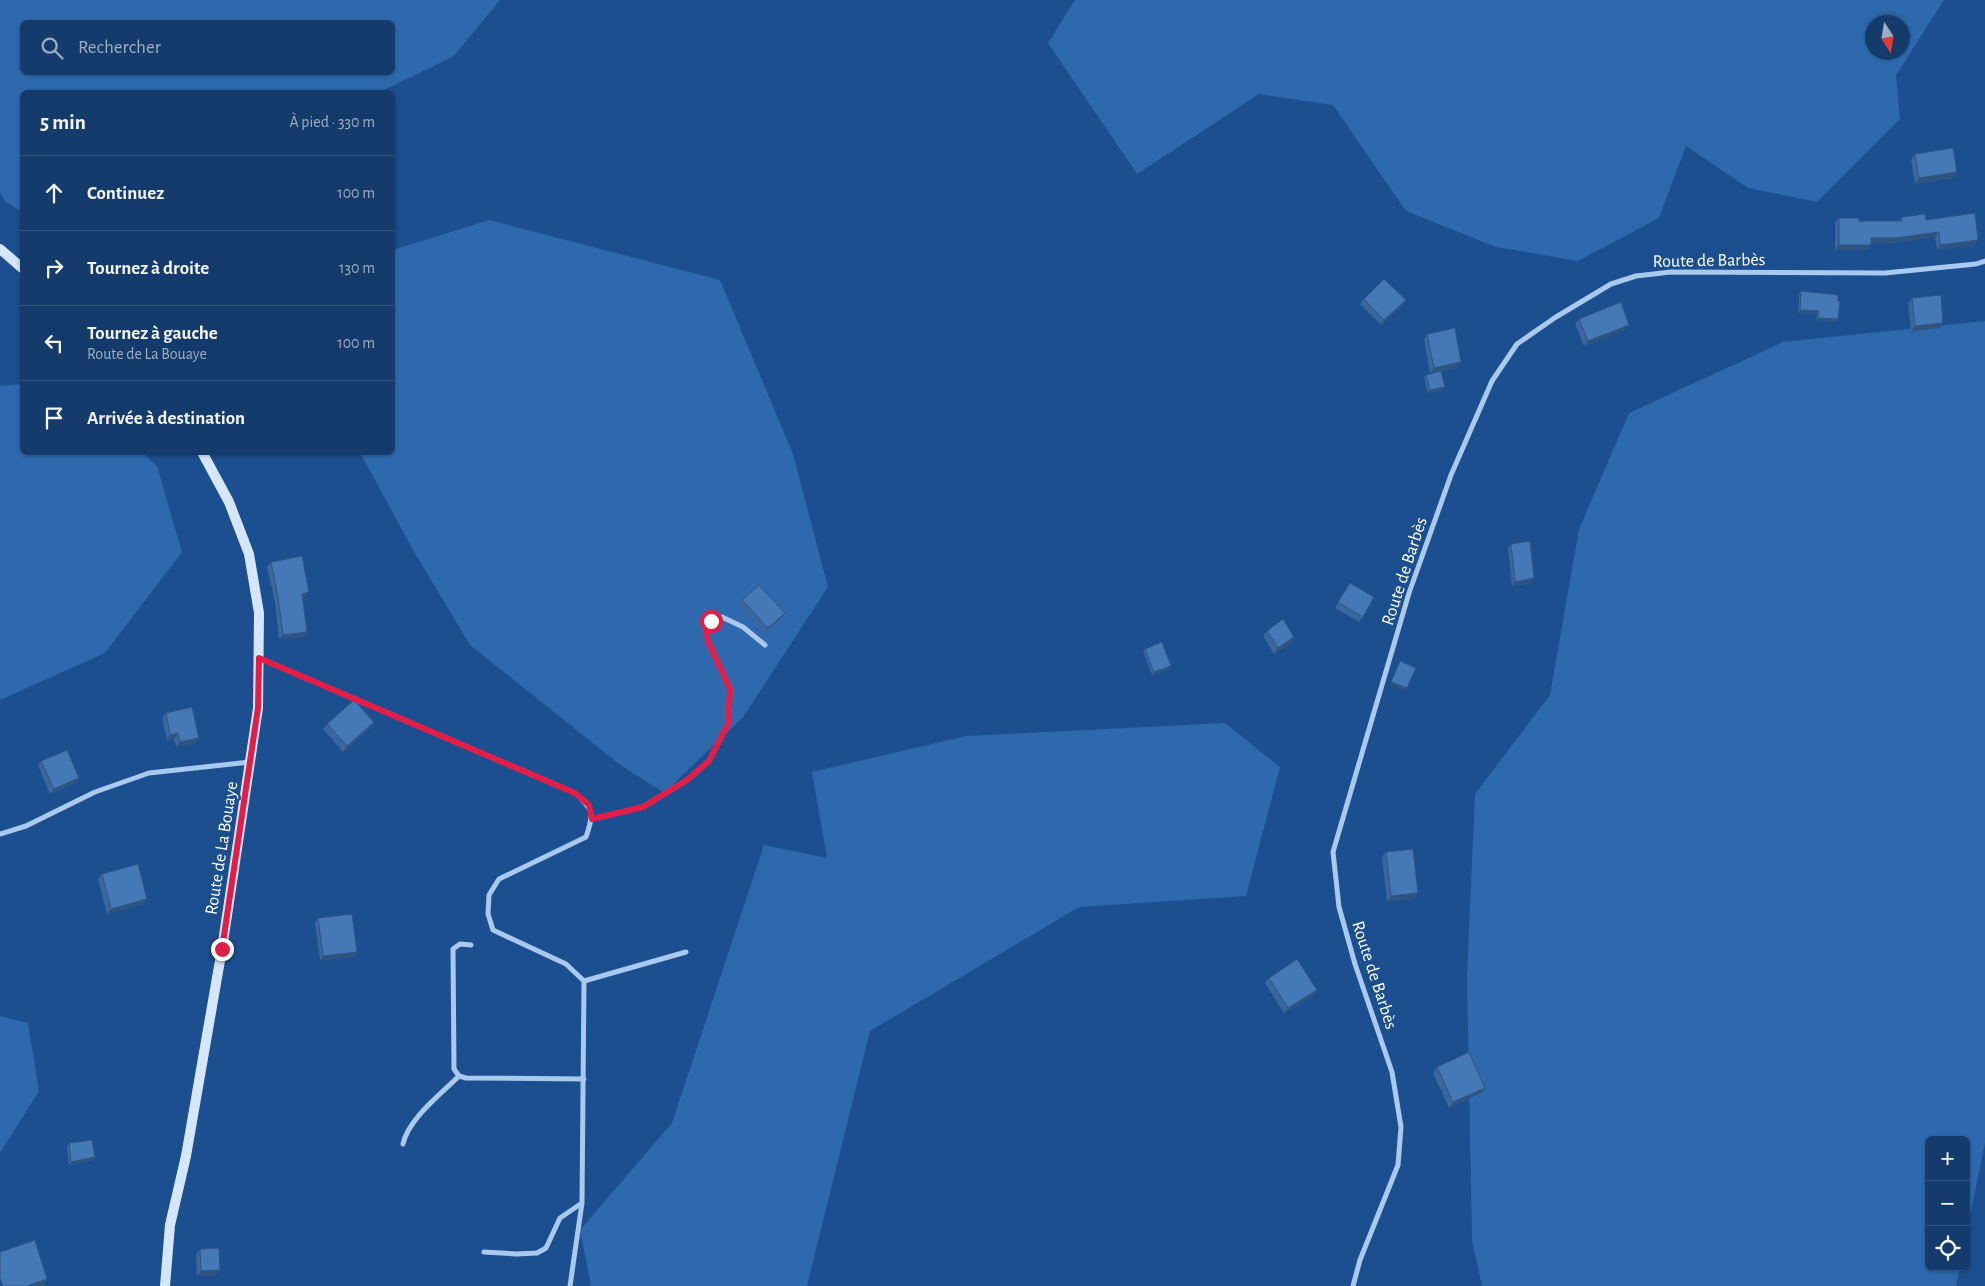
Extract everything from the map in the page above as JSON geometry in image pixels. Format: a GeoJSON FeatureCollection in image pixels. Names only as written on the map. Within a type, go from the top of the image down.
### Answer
{"type":"FeatureCollection","features":[{"type":"Feature","properties":{"kind":"main road"},"geometry":{"type":"LineString","coordinates":[[0,249],[20,266]]}},
{"type":"Feature","properties":{"kind":"main road","name":"Route de La Bouaye"},"geometry":{"type":"LineString","coordinates":[[166,1286],[170,1225],[186,1156],[222,949],[258,708],[259,613],[249,554],[229,502],[204,455]]}},
{"type":"Feature","properties":{"kind":"street","name":"Route de Barbès"},"geometry":{"type":"LineString","coordinates":[[1353,1286],[1360,1260],[1398,1165],[1402,1127],[1392,1072],[1355,964],[1339,908],[1332,852],[1409,593],[1451,475],[1492,381],[1517,344],[1611,284],[1636,276],[1671,272],[1885,273],[1976,264],[1985,261]]}},
{"type":"Feature","properties":{"kind":"street"},"geometry":{"type":"LineString","coordinates":[[592,819],[643,807],[687,780],[709,761],[728,724],[730,689],[708,641],[706,628],[711,621],[722,617],[744,627],[765,645]]}},
{"type":"Feature","properties":{"kind":"street"},"geometry":{"type":"LineString","coordinates":[[259,658],[575,793],[589,805],[592,819],[586,837],[498,879],[489,895],[488,914],[492,930],[566,964],[584,981],[582,1203],[570,1286]]}},
{"type":"Feature","properties":{"kind":"street"},"geometry":{"type":"LineString","coordinates":[[0,834],[26,826],[95,792],[149,773],[250,762]]}},
{"type":"Feature","properties":{"kind":"street"},"geometry":{"type":"LineString","coordinates":[[471,945],[460,944],[453,950],[454,1069],[458,1076],[466,1078],[584,1079]]}},
{"type":"Feature","properties":{"kind":"street"},"geometry":{"type":"LineString","coordinates":[[584,981],[686,952]]}},
{"type":"Feature","properties":{"kind":"street"},"geometry":{"type":"LineString","coordinates":[[404,1144],[405,1136],[413,1122],[458,1076]]}},
{"type":"Feature","properties":{"kind":"street"},"geometry":{"type":"LineString","coordinates":[[484,1252],[537,1253],[546,1248],[560,1218],[582,1203]]}},
{"type":"Feature","properties":{"kind":"shaded area"},"geometry":{"type":"Polygon","coordinates":[[[0,0],[500,0],[454,56],[384,90],[20,90],[20,211],[5,201],[0,193],[0,0]]]}},
{"type":"Feature","properties":{"kind":"shaded area"},"geometry":{"type":"Polygon","coordinates":[[[1075,0],[1944,0],[1910,53],[1910,15],[1865,15],[1865,60],[1906,60],[1896,75],[1900,119],[1817,202],[1748,188],[1686,146],[1659,218],[1578,261],[1496,247],[1406,211],[1333,105],[1259,94],[1137,174],[1048,43],[1075,0]]]}},
{"type":"Feature","properties":{"kind":"shaded area"},"geometry":{"type":"Polygon","coordinates":[[[489,220],[720,280],[793,454],[828,587],[743,717],[664,793],[619,764],[470,645],[416,555],[361,455],[395,455],[395,249],[489,220]]]}},
{"type":"Feature","properties":{"kind":"shaded area"},"geometry":{"type":"Polygon","coordinates":[[[1985,321],[1985,1143],[1970,1216],[1970,1136],[1925,1136],[1925,1271],[1959,1271],[1956,1286],[1482,1286],[1472,1240],[1467,975],[1475,794],[1550,695],[1579,529],[1629,413],[1783,342],[1985,321]]]}},
{"type":"Feature","properties":{"kind":"shaded area"},"geometry":{"type":"Polygon","coordinates":[[[20,384],[20,455],[145,455],[157,466],[182,552],[105,653],[0,700],[0,386],[20,384]]]}},
{"type":"Feature","properties":{"kind":"shaded area"},"geometry":{"type":"Polygon","coordinates":[[[1225,723],[1280,767],[1246,896],[1079,907],[870,1031],[807,1286],[591,1286],[580,1230],[672,1123],[764,845],[827,858],[812,772],[966,736],[1225,723]]]}},
{"type":"Feature","properties":{"kind":"shaded area"},"geometry":{"type":"Polygon","coordinates":[[[0,1016],[28,1023],[39,1091],[0,1153],[0,1016]]]}},
{"type":"Feature","properties":{"kind":"building"},"geometry":{"type":"Polygon","coordinates":[[[1953,148],[1957,172],[1919,178],[1915,154],[1953,148]]]}},
{"type":"Feature","properties":{"kind":"building"},"geometry":{"type":"Polygon","coordinates":[[[1975,213],[1978,240],[1940,245],[1939,232],[1896,238],[1871,238],[1871,245],[1839,245],[1839,218],[1859,218],[1859,221],[1902,221],[1902,217],[1925,214],[1926,220],[1975,213]]]}},
{"type":"Feature","properties":{"kind":"building"},"geometry":{"type":"Polygon","coordinates":[[[1384,279],[1406,300],[1384,320],[1364,299],[1384,279]]]}},
{"type":"Feature","properties":{"kind":"building"},"geometry":{"type":"Polygon","coordinates":[[[1801,291],[1838,295],[1838,301],[1840,301],[1838,319],[1818,318],[1819,311],[1800,310],[1801,291]]]}},
{"type":"Feature","properties":{"kind":"building"},"geometry":{"type":"Polygon","coordinates":[[[1941,295],[1943,323],[1915,326],[1912,298],[1941,295]]]}},
{"type":"Feature","properties":{"kind":"building"},"geometry":{"type":"Polygon","coordinates":[[[1621,302],[1629,325],[1588,341],[1579,319],[1621,302]]]}},
{"type":"Feature","properties":{"kind":"building"},"geometry":{"type":"Polygon","coordinates":[[[1455,328],[1461,362],[1434,368],[1427,334],[1455,328]]]}},
{"type":"Feature","properties":{"kind":"building"},"geometry":{"type":"Polygon","coordinates":[[[1441,371],[1445,387],[1430,390],[1426,375],[1441,371]]]}},
{"type":"Feature","properties":{"kind":"building"},"geometry":{"type":"Polygon","coordinates":[[[1530,541],[1534,578],[1515,582],[1511,544],[1530,541]]]}},
{"type":"Feature","properties":{"kind":"building"},"geometry":{"type":"Polygon","coordinates":[[[302,556],[309,592],[302,594],[307,632],[283,635],[271,562],[302,556]]]}},
{"type":"Feature","properties":{"kind":"building"},"geometry":{"type":"Polygon","coordinates":[[[1350,583],[1374,597],[1363,617],[1338,602],[1350,583]]]}},
{"type":"Feature","properties":{"kind":"building"},"geometry":{"type":"Polygon","coordinates":[[[759,585],[785,613],[768,628],[742,600],[759,585]]]}},
{"type":"Feature","properties":{"kind":"building"},"geometry":{"type":"Polygon","coordinates":[[[1283,619],[1294,637],[1278,648],[1267,631],[1283,619]]]}},
{"type":"Feature","properties":{"kind":"building"},"geometry":{"type":"Polygon","coordinates":[[[1162,642],[1171,666],[1154,672],[1145,649],[1162,642]]]}},
{"type":"Feature","properties":{"kind":"building"},"geometry":{"type":"Polygon","coordinates":[[[1400,661],[1416,668],[1407,688],[1391,682],[1400,661]]]}},
{"type":"Feature","properties":{"kind":"building"},"geometry":{"type":"Polygon","coordinates":[[[354,700],[374,722],[347,746],[327,724],[354,700]]]}},
{"type":"Feature","properties":{"kind":"building"},"geometry":{"type":"Polygon","coordinates":[[[192,707],[199,738],[180,742],[178,733],[170,735],[166,713],[192,707]]]}},
{"type":"Feature","properties":{"kind":"building"},"geometry":{"type":"Polygon","coordinates":[[[67,750],[79,778],[54,789],[41,761],[67,750]]]}},
{"type":"Feature","properties":{"kind":"building"},"geometry":{"type":"Polygon","coordinates":[[[1413,849],[1418,893],[1391,896],[1386,852],[1413,849]]]}},
{"type":"Feature","properties":{"kind":"building"},"geometry":{"type":"Polygon","coordinates":[[[138,864],[147,899],[111,909],[102,874],[138,864]]]}},
{"type":"Feature","properties":{"kind":"building"},"geometry":{"type":"Polygon","coordinates":[[[352,914],[357,952],[323,956],[318,918],[352,914]]]}},
{"type":"Feature","properties":{"kind":"building"},"geometry":{"type":"Polygon","coordinates":[[[1297,959],[1317,990],[1288,1008],[1269,978],[1297,959]]]}},
{"type":"Feature","properties":{"kind":"building"},"geometry":{"type":"Polygon","coordinates":[[[1469,1052],[1485,1088],[1453,1102],[1437,1067],[1469,1052]]]}},
{"type":"Feature","properties":{"kind":"building"},"geometry":{"type":"Polygon","coordinates":[[[92,1140],[95,1157],[71,1162],[69,1143],[92,1140]]]}},
{"type":"Feature","properties":{"kind":"building"},"geometry":{"type":"Polygon","coordinates":[[[35,1240],[47,1279],[27,1286],[3,1286],[0,1278],[0,1252],[35,1240]]]}},
{"type":"Feature","properties":{"kind":"building"},"geometry":{"type":"Polygon","coordinates":[[[219,1248],[220,1270],[201,1271],[200,1249],[219,1248]]]}},
{"type":"Feature","properties":{"kind":"route"},"geometry":{"type":"LineString","coordinates":[[222,949],[258,708],[259,658],[575,793],[589,805],[592,819],[643,807],[687,780],[709,761],[728,724],[730,689],[708,641],[706,628],[711,621]]}}]}
